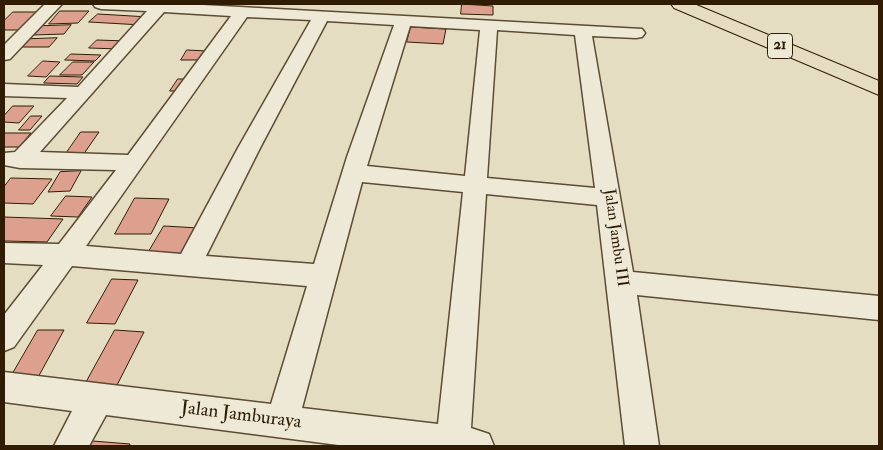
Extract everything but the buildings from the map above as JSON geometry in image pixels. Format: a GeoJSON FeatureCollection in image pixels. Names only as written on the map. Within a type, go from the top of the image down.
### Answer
{"type":"FeatureCollection","features":[{"type":"Feature","properties":{"kind":"highway","name":"21"},"geometry":{"type":"LineString","coordinates":[[680,4],[879,89]]}},
{"type":"Feature","properties":{"kind":"street"},"geometry":{"type":"LineString","coordinates":[[4,55],[54,4]]}},
{"type":"Feature","properties":{"kind":"street"},"geometry":{"type":"LineString","coordinates":[[101,4],[636,33]]}},
{"type":"Feature","properties":{"kind":"street"},"geometry":{"type":"LineString","coordinates":[[12,159],[83,94],[160,7]]}},
{"type":"Feature","properties":{"kind":"street"},"geometry":{"type":"LineString","coordinates":[[4,338],[134,163],[242,12]]}},
{"type":"Feature","properties":{"kind":"street"},"geometry":{"type":"LineString","coordinates":[[188,264],[322,16]]}},
{"type":"Feature","properties":{"kind":"street"},"geometry":{"type":"LineString","coordinates":[[282,422],[322,276],[353,173],[404,20]]}},
{"type":"Feature","properties":{"kind":"street"},"geometry":{"type":"LineString","coordinates":[[465,444],[476,184],[490,24]]}},
{"type":"Feature","properties":{"kind":"street","name":"Jalan Jambu III"},"geometry":{"type":"LineString","coordinates":[[582,30],[622,282],[642,446]]}},
{"type":"Feature","properties":{"kind":"street"},"geometry":{"type":"LineString","coordinates":[[4,90],[83,94]]}},
{"type":"Feature","properties":{"kind":"street"},"geometry":{"type":"LineString","coordinates":[[12,159],[134,163]]}},
{"type":"Feature","properties":{"kind":"street"},"geometry":{"type":"LineString","coordinates":[[353,173],[609,198]]}},
{"type":"Feature","properties":{"kind":"street"},"geometry":{"type":"LineString","coordinates":[[4,253],[64,255],[322,276]]}},
{"type":"Feature","properties":{"kind":"street"},"geometry":{"type":"LineString","coordinates":[[622,282],[879,308]]}},
{"type":"Feature","properties":{"kind":"street","name":"Jalan Jamburaya"},"geometry":{"type":"LineString","coordinates":[[4,387],[282,422],[387,441],[465,444]]}},
{"type":"Feature","properties":{"kind":"street"},"geometry":{"type":"LineString","coordinates":[[71,446],[98,398]]}}]}
